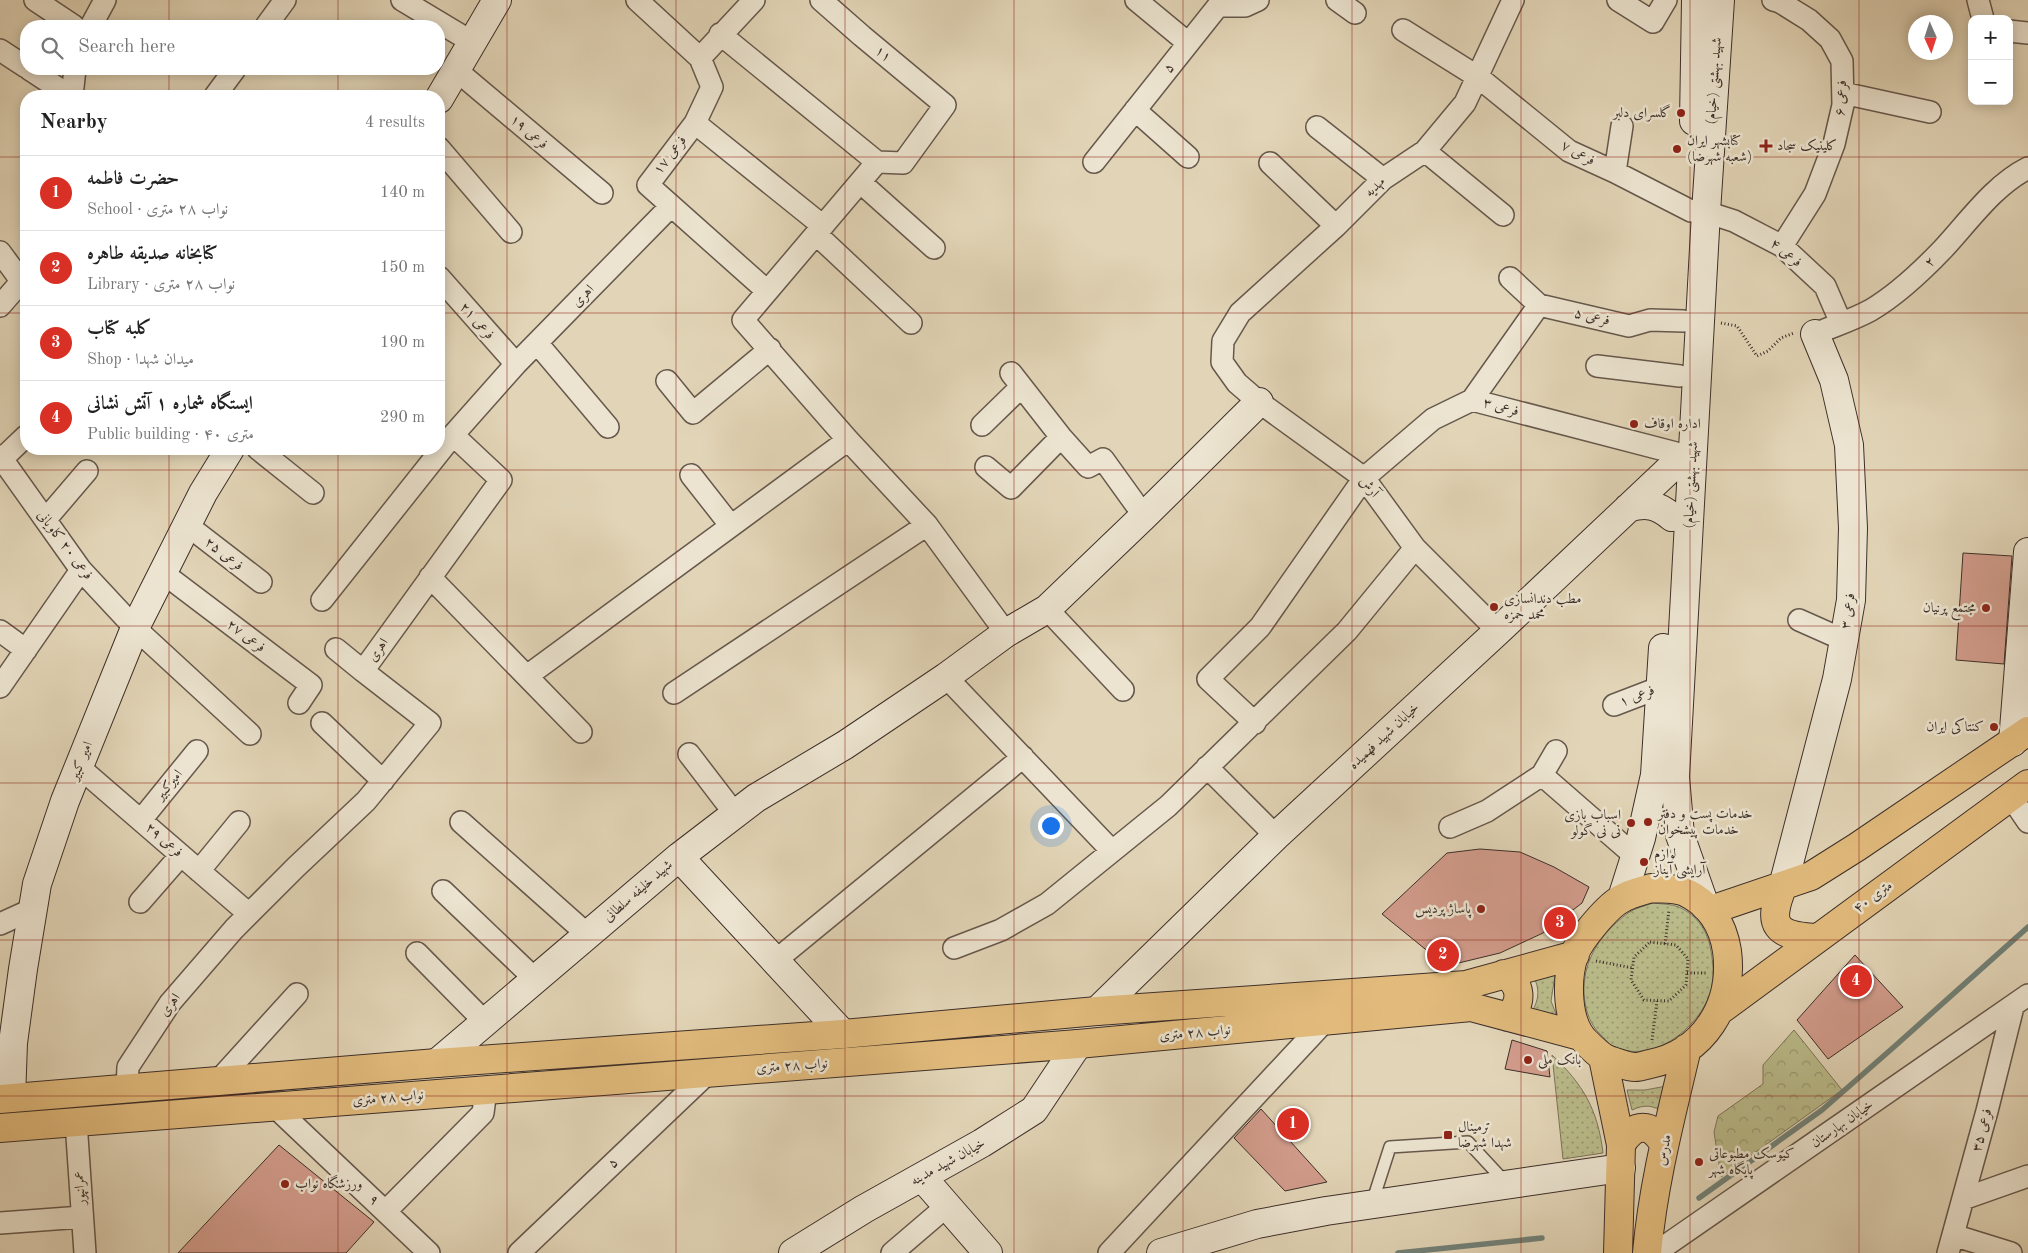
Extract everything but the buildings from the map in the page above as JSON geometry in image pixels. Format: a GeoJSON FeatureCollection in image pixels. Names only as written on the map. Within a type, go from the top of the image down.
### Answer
{"type":"FeatureCollection","features":[{"type":"Feature","properties":{"kind":"main road"},"geometry":{"type":"LineString","coordinates":[[1708,908],[1811,876],[2021,736]]}},
{"type":"Feature","properties":{"kind":"main road","name":"۴۰ متری"},"geometry":{"type":"LineString","coordinates":[[1719,1011],[2020,790]]}},
{"type":"Feature","properties":{"kind":"main road"},"geometry":{"type":"LineString","coordinates":[[1783,886],[1775,905],[1775,920],[1781,930],[1795,937],[1818,938]]}},
{"type":"Feature","properties":{"kind":"main road"},"geometry":{"type":"LineString","coordinates":[[1651,888],[1684,892],[1708,908],[1725,937],[1728,988],[1719,1011],[1706,1032],[1688,1048],[1665,1061],[1635,1068],[1604,1058],[1580,1036],[1570,1006],[1570,980],[1575,955],[1587,933],[1622,898],[1651,888]]}},
{"type":"Feature","properties":{"kind":"main road","name":"نواب ۲۸ متری"},"geometry":{"type":"LineString","coordinates":[[6,1098],[437,1063],[843,1034],[1097,1011],[1466,985],[1575,955]]}},
{"type":"Feature","properties":{"kind":"main road"},"geometry":{"type":"LineString","coordinates":[[1504,974],[1511,978],[1518,991],[1518,1005],[1508,1017]]}},
{"type":"Feature","properties":{"kind":"main road","name":"نواب ۲۸ متری"},"geometry":{"type":"LineString","coordinates":[[0,1128],[1078,1044],[1471,1007],[1580,1036]]}},
{"type":"Feature","properties":{"kind":"main road","name":"مدرس"},"geometry":{"type":"LineString","coordinates":[[1648,1253],[1649,1228],[1664,1145],[1688,1048]]}},
{"type":"Feature","properties":{"kind":"main road"},"geometry":{"type":"LineString","coordinates":[[1604,1058],[1621,1157]]}},
{"type":"Feature","properties":{"kind":"main road"},"geometry":{"type":"LineString","coordinates":[[1614,1252],[1621,1157],[1627,1134],[1637,1128],[1649,1128],[1659,1134],[1664,1145]]}},
{"type":"Feature","properties":{"kind":"street"},"geometry":{"type":"LineString","coordinates":[[35,0],[65,20]]}},
{"type":"Feature","properties":{"kind":"street"},"geometry":{"type":"LineString","coordinates":[[94,20],[105,0]]}},
{"type":"Feature","properties":{"kind":"street"},"geometry":{"type":"LineString","coordinates":[[270,20],[285,0]]}},
{"type":"Feature","properties":{"kind":"street"},"geometry":{"type":"LineString","coordinates":[[402,0],[435,20]]}},
{"type":"Feature","properties":{"kind":"street"},"geometry":{"type":"LineString","coordinates":[[444,90],[497,0]]}},
{"type":"Feature","properties":{"kind":"street","name":"فرعی ۱۷"},"geometry":{"type":"LineString","coordinates":[[637,0],[700,58],[712,87],[695,124],[648,184],[768,291]]}},
{"type":"Feature","properties":{"kind":"street"},"geometry":{"type":"LineString","coordinates":[[700,58],[720,34],[754,0]]}},
{"type":"Feature","properties":{"kind":"street","name":"۱۱"},"geometry":{"type":"LineString","coordinates":[[822,0],[945,105],[903,163],[877,162]]}},
{"type":"Feature","properties":{"kind":"street"},"geometry":{"type":"LineString","coordinates":[[1136,0],[1188,43]]}},
{"type":"Feature","properties":{"kind":"street","name":"۵"},"geometry":{"type":"LineString","coordinates":[[1094,162],[1218,6],[1245,6],[1258,0]]}},
{"type":"Feature","properties":{"kind":"street"},"geometry":{"type":"LineString","coordinates":[[1338,0],[1355,13]]}},
{"type":"Feature","properties":{"kind":"street","name":"مهدیه"},"geometry":{"type":"LineString","coordinates":[[1222,362],[1223,341],[1240,313],[1336,226],[1383,178],[1425,151],[1465,103],[1513,0]]}},
{"type":"Feature","properties":{"kind":"street"},"geometry":{"type":"LineString","coordinates":[[1618,0],[1653,22],[1666,0]]}},
{"type":"Feature","properties":{"kind":"street","name":"شهید بهشتی (خیام)"},"geometry":{"type":"LineString","coordinates":[[1696,0],[1698,211]]}},
{"type":"Feature","properties":{"kind":"street","name":"شهید بهشتی (خیام)"},"geometry":{"type":"LineString","coordinates":[[1708,908],[1680,835],[1675,777],[1692,320],[1698,211],[1720,0]]}},
{"type":"Feature","properties":{"kind":"street","name":"فرعی ۶"},"geometry":{"type":"LineString","coordinates":[[1773,0],[1780,2],[1809,20],[1830,39],[1842,60],[1843,105],[1834,144],[1815,194],[1782,246]]}},
{"type":"Feature","properties":{"kind":"street"},"geometry":{"type":"LineString","coordinates":[[1978,0],[1982,15]]}},
{"type":"Feature","properties":{"kind":"street"},"geometry":{"type":"LineString","coordinates":[[445,26],[472,42]]}},
{"type":"Feature","properties":{"kind":"street","name":"فرعی ۷"},"geometry":{"type":"LineString","coordinates":[[1402,30],[1478,76],[1569,151],[1698,211]]}},
{"type":"Feature","properties":{"kind":"street"},"geometry":{"type":"LineString","coordinates":[[2013,31],[2028,33]]}},
{"type":"Feature","properties":{"kind":"street"},"geometry":{"type":"LineString","coordinates":[[720,34],[877,162],[743,320],[848,440],[927,525],[1006,633]]}},
{"type":"Feature","properties":{"kind":"street"},"geometry":{"type":"LineString","coordinates":[[0,50],[20,63]]}},
{"type":"Feature","properties":{"kind":"street","name":"فرعی ۱۹"},"geometry":{"type":"LineString","coordinates":[[456,70],[602,193]]}},
{"type":"Feature","properties":{"kind":"street"},"geometry":{"type":"LineString","coordinates":[[38,75],[62,90]]}},
{"type":"Feature","properties":{"kind":"street"},"geometry":{"type":"LineString","coordinates":[[72,90],[73,75]]}},
{"type":"Feature","properties":{"kind":"street"},"geometry":{"type":"LineString","coordinates":[[219,90],[231,75]]}},
{"type":"Feature","properties":{"kind":"street"},"geometry":{"type":"LineString","coordinates":[[1843,93],[1930,112]]}},
{"type":"Feature","properties":{"kind":"street"},"geometry":{"type":"LineString","coordinates":[[1135,110],[1188,157]]}},
{"type":"Feature","properties":{"kind":"street"},"geometry":{"type":"LineString","coordinates":[[695,124],[819,230],[911,322]]}},
{"type":"Feature","properties":{"kind":"street"},"geometry":{"type":"LineString","coordinates":[[1615,172],[1622,126]]}},
{"type":"Feature","properties":{"kind":"street"},"geometry":{"type":"LineString","coordinates":[[1317,127],[1383,178]]}},
{"type":"Feature","properties":{"kind":"street"},"geometry":{"type":"LineString","coordinates":[[1425,151],[1503,215]]}},
{"type":"Feature","properties":{"kind":"street"},"geometry":{"type":"LineString","coordinates":[[445,155],[511,232]]}},
{"type":"Feature","properties":{"kind":"street"},"geometry":{"type":"LineString","coordinates":[[1270,163],[1336,226]]}},
{"type":"Feature","properties":{"kind":"street","name":"۲"},"geometry":{"type":"LineString","coordinates":[[1815,334],[1870,310],[1905,286],[2013,175],[2028,168]]}},
{"type":"Feature","properties":{"kind":"street"},"geometry":{"type":"LineString","coordinates":[[860,182],[934,248]]}},
{"type":"Feature","properties":{"kind":"street","name":"اهری"},"geometry":{"type":"LineString","coordinates":[[127,1089],[128,1067],[170,1003],[249,914],[296,866],[366,801],[430,723],[363,670],[501,480],[453,435],[516,364],[671,206]]}},
{"type":"Feature","properties":{"kind":"street","name":"فرعی ۴"},"geometry":{"type":"LineString","coordinates":[[1698,211],[1734,221],[1782,246],[1825,286],[1841,323]]}},
{"type":"Feature","properties":{"kind":"street"},"geometry":{"type":"LineString","coordinates":[[0,252],[20,274]]}},
{"type":"Feature","properties":{"kind":"street","name":"فرعی ۵"},"geometry":{"type":"LineString","coordinates":[[1510,278],[1539,304],[1629,326],[1650,320],[1692,320]]}},
{"type":"Feature","properties":{"kind":"street"},"geometry":{"type":"LineString","coordinates":[[0,306],[20,284]]}},
{"type":"Feature","properties":{"kind":"street","name":"فرعی ۲۱"},"geometry":{"type":"LineString","coordinates":[[445,284],[516,364]]}},
{"type":"Feature","properties":{"kind":"street"},"geometry":{"type":"LineString","coordinates":[[1254,723],[1208,679],[1260,627],[1364,478],[1433,419],[1472,400],[1539,304]]}},
{"type":"Feature","properties":{"kind":"street","name":"شهید بهشتی (خیام)"},"geometry":{"type":"LineString","coordinates":[[1622,898],[1656,775],[1680,376],[1692,320]]}},
{"type":"Feature","properties":{"kind":"street","name":"فرعی ۳"},"geometry":{"type":"LineString","coordinates":[[1783,886],[1837,678],[1852,600],[1853,528],[1849,445],[1834,380],[1815,334]]}},
{"type":"Feature","properties":{"kind":"street"},"geometry":{"type":"LineString","coordinates":[[537,343],[608,427]]}},
{"type":"Feature","properties":{"kind":"street"},"geometry":{"type":"LineString","coordinates":[[667,381],[693,413],[770,349]]}},
{"type":"Feature","properties":{"kind":"street","name":"آرش"},"geometry":{"type":"LineString","coordinates":[[1222,362],[1237,383],[1258,402],[1364,478],[1415,548],[1498,632]]}},
{"type":"Feature","properties":{"kind":"street"},"geometry":{"type":"LineString","coordinates":[[1596,366],[1680,376]]}},
{"type":"Feature","properties":{"kind":"street"},"geometry":{"type":"LineString","coordinates":[[982,425],[1016,380],[1061,438],[1088,467],[1103,458],[1144,516]]}},
{"type":"Feature","properties":{"kind":"street","name":"فرعی ۳"},"geometry":{"type":"LineString","coordinates":[[1472,400],[1675,458]]}},
{"type":"Feature","properties":{"kind":"street"},"geometry":{"type":"LineString","coordinates":[[678,857],[756,798],[845,745],[946,677],[1006,633],[1047,609],[1144,516],[1258,402]]}},
{"type":"Feature","properties":{"kind":"street"},"geometry":{"type":"LineString","coordinates":[[445,445],[453,435]]}},
{"type":"Feature","properties":{"kind":"street"},"geometry":{"type":"LineString","coordinates":[[986,467],[1011,488],[1061,438]]}},
{"type":"Feature","properties":{"kind":"street"},"geometry":{"type":"LineString","coordinates":[[527,676],[848,440]]}},
{"type":"Feature","properties":{"kind":"street"},"geometry":{"type":"LineString","coordinates":[[1,457],[20,441]]}},
{"type":"Feature","properties":{"kind":"street","name":"امیر کبیر"},"geometry":{"type":"LineString","coordinates":[[6,1098],[13,1043],[8,1011],[33,909],[37,884],[65,801],[135,628],[203,493],[226,455]]}},
{"type":"Feature","properties":{"kind":"street"},"geometry":{"type":"LineString","coordinates":[[266,455],[313,493]]}},
{"type":"Feature","properties":{"kind":"street"},"geometry":{"type":"LineString","coordinates":[[322,600],[437,455]]}},
{"type":"Feature","properties":{"kind":"street","name":"فرعی ۲۰ کاویانی"},"geometry":{"type":"LineString","coordinates":[[1,457],[81,570],[135,628],[250,734]]}},
{"type":"Feature","properties":{"kind":"street","name":"خیابان شهید فهمیده"},"geometry":{"type":"LineString","coordinates":[[1097,1011],[1276,836],[1498,632],[1628,508],[1675,458]]}},
{"type":"Feature","properties":{"kind":"street"},"geometry":{"type":"LineString","coordinates":[[46,520],[87,471]]}},
{"type":"Feature","properties":{"kind":"street"},"geometry":{"type":"LineString","coordinates":[[691,475],[731,526]]}},
{"type":"Feature","properties":{"kind":"street"},"geometry":{"type":"LineString","coordinates":[[1628,508],[1649,504],[1658,507],[1672,517]]}},
{"type":"Feature","properties":{"kind":"street","name":"فرعی ۲۵"},"geometry":{"type":"LineString","coordinates":[[187,525],[261,582]]}},
{"type":"Feature","properties":{"kind":"street"},"geometry":{"type":"LineString","coordinates":[[674,693],[927,525]]}},
{"type":"Feature","properties":{"kind":"street"},"geometry":{"type":"LineString","coordinates":[[954,948],[1001,930],[1047,904],[1168,806],[1347,631],[1415,548]]}},
{"type":"Feature","properties":{"kind":"street"},"geometry":{"type":"LineString","coordinates":[[2021,736],[2028,552]]}},
{"type":"Feature","properties":{"kind":"street"},"geometry":{"type":"LineString","coordinates":[[0,687],[81,570]]}},
{"type":"Feature","properties":{"kind":"street","name":"فرعی ۲۷"},"geometry":{"type":"LineString","coordinates":[[163,574],[312,685],[300,703]]}},
{"type":"Feature","properties":{"kind":"street"},"geometry":{"type":"LineString","coordinates":[[430,576],[581,732]]}},
{"type":"Feature","properties":{"kind":"street"},"geometry":{"type":"LineString","coordinates":[[1047,609],[1123,690]]}},
{"type":"Feature","properties":{"kind":"street"},"geometry":{"type":"LineString","coordinates":[[1799,620],[1844,640]]}},
{"type":"Feature","properties":{"kind":"street"},"geometry":{"type":"LineString","coordinates":[[0,631],[26,650]]}},
{"type":"Feature","properties":{"kind":"street"},"geometry":{"type":"LineString","coordinates":[[336,649],[363,670]]}},
{"type":"Feature","properties":{"kind":"street"},"geometry":{"type":"LineString","coordinates":[[946,677],[1112,851]]}},
{"type":"Feature","properties":{"kind":"street","name":"فرعی ۱"},"geometry":{"type":"LineString","coordinates":[[1614,705],[1661,687]]}},
{"type":"Feature","properties":{"kind":"street"},"geometry":{"type":"LineString","coordinates":[[322,723],[383,781]]}},
{"type":"Feature","properties":{"kind":"street","name":"امیرکبیر"},"geometry":{"type":"LineString","coordinates":[[141,820],[197,750]]}},
{"type":"Feature","properties":{"kind":"street"},"geometry":{"type":"LineString","coordinates":[[1450,827],[1487,811],[1542,776],[1556,751]]}},
{"type":"Feature","properties":{"kind":"street"},"geometry":{"type":"LineString","coordinates":[[689,754],[735,814]]}},
{"type":"Feature","properties":{"kind":"street"},"geometry":{"type":"LineString","coordinates":[[775,961],[1023,757]]}},
{"type":"Feature","properties":{"kind":"street","name":"فرعی ۲۹"},"geometry":{"type":"LineString","coordinates":[[79,767],[249,914]]}},
{"type":"Feature","properties":{"kind":"street"},"geometry":{"type":"LineString","coordinates":[[1208,767],[1276,836]]}},
{"type":"Feature","properties":{"kind":"street"},"geometry":{"type":"LineString","coordinates":[[1542,776],[1635,856]]}},
{"type":"Feature","properties":{"kind":"street"},"geometry":{"type":"LineString","coordinates":[[2020,790],[2028,822]]}},
{"type":"Feature","properties":{"kind":"street"},"geometry":{"type":"LineString","coordinates":[[200,871],[239,822]]}},
{"type":"Feature","properties":{"kind":"street"},"geometry":{"type":"LineString","coordinates":[[461,822],[588,935]]}},
{"type":"Feature","properties":{"kind":"street"},"geometry":{"type":"LineString","coordinates":[[140,902],[181,856]]}},
{"type":"Feature","properties":{"kind":"street","name":"شهید خلیفه سلطانی"},"geometry":{"type":"LineString","coordinates":[[437,1063],[678,857],[843,1034]]}},
{"type":"Feature","properties":{"kind":"street"},"geometry":{"type":"LineString","coordinates":[[444,891],[536,979]]}},
{"type":"Feature","properties":{"kind":"street"},"geometry":{"type":"LineString","coordinates":[[0,924],[33,909]]}},
{"type":"Feature","properties":{"kind":"street"},"geometry":{"type":"LineString","coordinates":[[417,954],[485,1022]]}},
{"type":"Feature","properties":{"kind":"street"},"geometry":{"type":"LineString","coordinates":[[218,1081],[296,994]]}},
{"type":"Feature","properties":{"kind":"street","name":"فرعی ۳۵"},"geometry":{"type":"LineString","coordinates":[[1950,1244],[2020,1001]]}},
{"type":"Feature","properties":{"kind":"street","name":"خیابان بهارستان"},"geometry":{"type":"LineString","coordinates":[[1655,1253],[2020,1001]]}},
{"type":"Feature","properties":{"kind":"street"},"geometry":{"type":"LineString","coordinates":[[1109,1253],[1325,1020]]}},
{"type":"Feature","properties":{"kind":"street","name":"خیابان شهید مدینه"},"geometry":{"type":"LineString","coordinates":[[792,1253],[864,1209],[982,1143],[1034,1110],[1078,1044]]}},
{"type":"Feature","properties":{"kind":"street","name":"۵"},"geometry":{"type":"LineString","coordinates":[[519,1253],[708,1073]]}},
{"type":"Feature","properties":{"kind":"street"},"geometry":{"type":"LineString","coordinates":[[386,1211],[483,1113],[486,1090]]}},
{"type":"Feature","properties":{"kind":"street","name":"۹"},"geometry":{"type":"LineString","coordinates":[[276,1106],[429,1253]]}},
{"type":"Feature","properties":{"kind":"street","name":"عمرانپور"},"geometry":{"type":"LineString","coordinates":[[76,1122],[85,1253]]}},
{"type":"Feature","properties":{"kind":"street"},"geometry":{"type":"LineString","coordinates":[[1161,1253],[1257,1224],[1508,1185],[1621,1157]]}},
{"type":"Feature","properties":{"kind":"street"},"geometry":{"type":"LineString","coordinates":[[1963,1199],[2028,1176]]}},
{"type":"Feature","properties":{"kind":"street"},"geometry":{"type":"LineString","coordinates":[[922,1177],[988,1253]]}},
{"type":"Feature","properties":{"kind":"street"},"geometry":{"type":"LineString","coordinates":[[892,1253],[947,1206]]}},
{"type":"Feature","properties":{"kind":"street"},"geometry":{"type":"LineString","coordinates":[[0,1223],[82,1217]]}},
{"type":"Feature","properties":{"kind":"street"},"geometry":{"type":"LineString","coordinates":[[1950,1244],[2011,1253]]}},
{"type":"Feature","properties":{"kind":"lane"},"geometry":{"type":"LineString","coordinates":[[1372,1205],[1390,1147],[1468,1142],[1508,1185]]}},
{"type":"Feature","properties":{"kind":"path"},"geometry":{"type":"LineString","coordinates":[[1692,320],[1737,326],[1757,356],[1768,351],[1781,338],[1796,333],[1815,334]]}},
{"type":"Feature","properties":{"kind":"path"},"geometry":{"type":"LineString","coordinates":[[1665,944],[1669,890]]}},
{"type":"Feature","properties":{"kind":"path"},"geometry":{"type":"LineString","coordinates":[[1650,942],[1665,944],[1676,945],[1688,959],[1686,986],[1669,1001],[1644,1000],[1631,980],[1634,957],[1650,942]]}},
{"type":"Feature","properties":{"kind":"path"},"geometry":{"type":"LineString","coordinates":[[1575,955],[1589,960],[1632,968]]}},
{"type":"Feature","properties":{"kind":"path"},"geometry":{"type":"LineString","coordinates":[[1648,1065],[1657,1001]]}},
{"type":"Feature","properties":{"kind":"green space"},"geometry":{"type":"Polygon","coordinates":[[[1653,903],[1679,907],[1692,915],[1701,925],[1705,931],[1711,951],[1712,986],[1707,1001],[1699,1015],[1674,1039],[1659,1047],[1643,1051],[1627,1051],[1611,1045],[1594,1027],[1589,1018],[1584,999],[1585,978],[1593,952],[1606,933],[1628,913],[1653,903]]]}},
{"type":"Feature","properties":{"kind":"green space"},"geometry":{"type":"Polygon","coordinates":[[[1556,969],[1551,1001],[1558,1019],[1530,1015],[1538,995],[1537,985],[1532,974],[1556,969]]]}},
{"type":"Feature","properties":{"kind":"green space"},"geometry":{"type":"Polygon","coordinates":[[[1794,1030],[1842,1090],[1721,1177],[1714,1132],[1718,1116],[1763,1084],[1763,1065],[1794,1030]]]}},
{"type":"Feature","properties":{"kind":"green space"},"geometry":{"type":"Polygon","coordinates":[[[1552,1055],[1572,1076],[1587,1099],[1597,1124],[1603,1153],[1563,1159],[1552,1055]]]}},
{"type":"Feature","properties":{"kind":"green space"},"geometry":{"type":"Polygon","coordinates":[[[1672,1085],[1665,1113],[1649,1106],[1632,1110],[1627,1090],[1645,1090],[1672,1085]]]}},
{"type":"Feature","properties":{"kind":"waterway"},"geometry":{"type":"LineString","coordinates":[[1699,1198],[1822,1110],[2028,927]]}},
{"type":"Feature","properties":{"kind":"waterway"},"geometry":{"type":"LineString","coordinates":[[1398,1253],[1542,1238]]}},
{"type":"Feature","properties":{"kind":"place","name":"گلسرای دلبر"},"geometry":{"type":"Point","coordinates":[1681,113]}},
{"type":"Feature","properties":{"kind":"place","name":"کلینیک سجاد"},"geometry":{"type":"Point","coordinates":[1766,146]}},
{"type":"Feature","properties":{"kind":"place","name":"کتابشهر ایران (شعبه شهرضا)"},"geometry":{"type":"Point","coordinates":[1677,149]}},
{"type":"Feature","properties":{"kind":"place","name":"اداره اوقاف"},"geometry":{"type":"Point","coordinates":[1634,424]}},
{"type":"Feature","properties":{"kind":"place","name":"مطب دندانسازی محمد حمزه"},"geometry":{"type":"Point","coordinates":[1494,607]}},
{"type":"Feature","properties":{"kind":"place","name":"مجتمع پرنیان"},"geometry":{"type":"Point","coordinates":[1986,608]}},
{"type":"Feature","properties":{"kind":"place","name":"کنتاکی ایران"},"geometry":{"type":"Point","coordinates":[1994,727]}},
{"type":"Feature","properties":{"kind":"place","name":"خدمات پست و دفتر خدمات پیشخوان"},"geometry":{"type":"Point","coordinates":[1648,822]}},
{"type":"Feature","properties":{"kind":"place","name":"اسباب بازی نی نی گولو"},"geometry":{"type":"Point","coordinates":[1631,823]}},
{"type":"Feature","properties":{"kind":"place","name":"لوازم آرایشی آیناز"},"geometry":{"type":"Point","coordinates":[1644,862]}},
{"type":"Feature","properties":{"kind":"place","name":"پاساژ پردیس"},"geometry":{"type":"Point","coordinates":[1481,909]}},
{"type":"Feature","properties":{"kind":"place","name":"کلبه کتاب"},"geometry":{"type":"Point","coordinates":[1560,923]}},
{"type":"Feature","properties":{"kind":"place","name":"کتابخانه صدیقه طاهره"},"geometry":{"type":"Point","coordinates":[1443,955]}},
{"type":"Feature","properties":{"kind":"place","name":"ایستگاه شماره ۱ آتش نشانی"},"geometry":{"type":"Point","coordinates":[1856,981]}},
{"type":"Feature","properties":{"kind":"place","name":"بانک ملی"},"geometry":{"type":"Point","coordinates":[1528,1060]}},
{"type":"Feature","properties":{"kind":"place","name":"حضرت فاطمه"},"geometry":{"type":"Point","coordinates":[1293,1124]}},
{"type":"Feature","properties":{"kind":"place","name":"ترمینال شهدا شهرضا"},"geometry":{"type":"Point","coordinates":[1448,1135]}},
{"type":"Feature","properties":{"kind":"place","name":"کیوسک مطبوعاتی پایگاه شهر"},"geometry":{"type":"Point","coordinates":[1699,1162]}},
{"type":"Feature","properties":{"kind":"place","name":"ورزشگاه نواب"},"geometry":{"type":"Point","coordinates":[285,1184]}}]}
